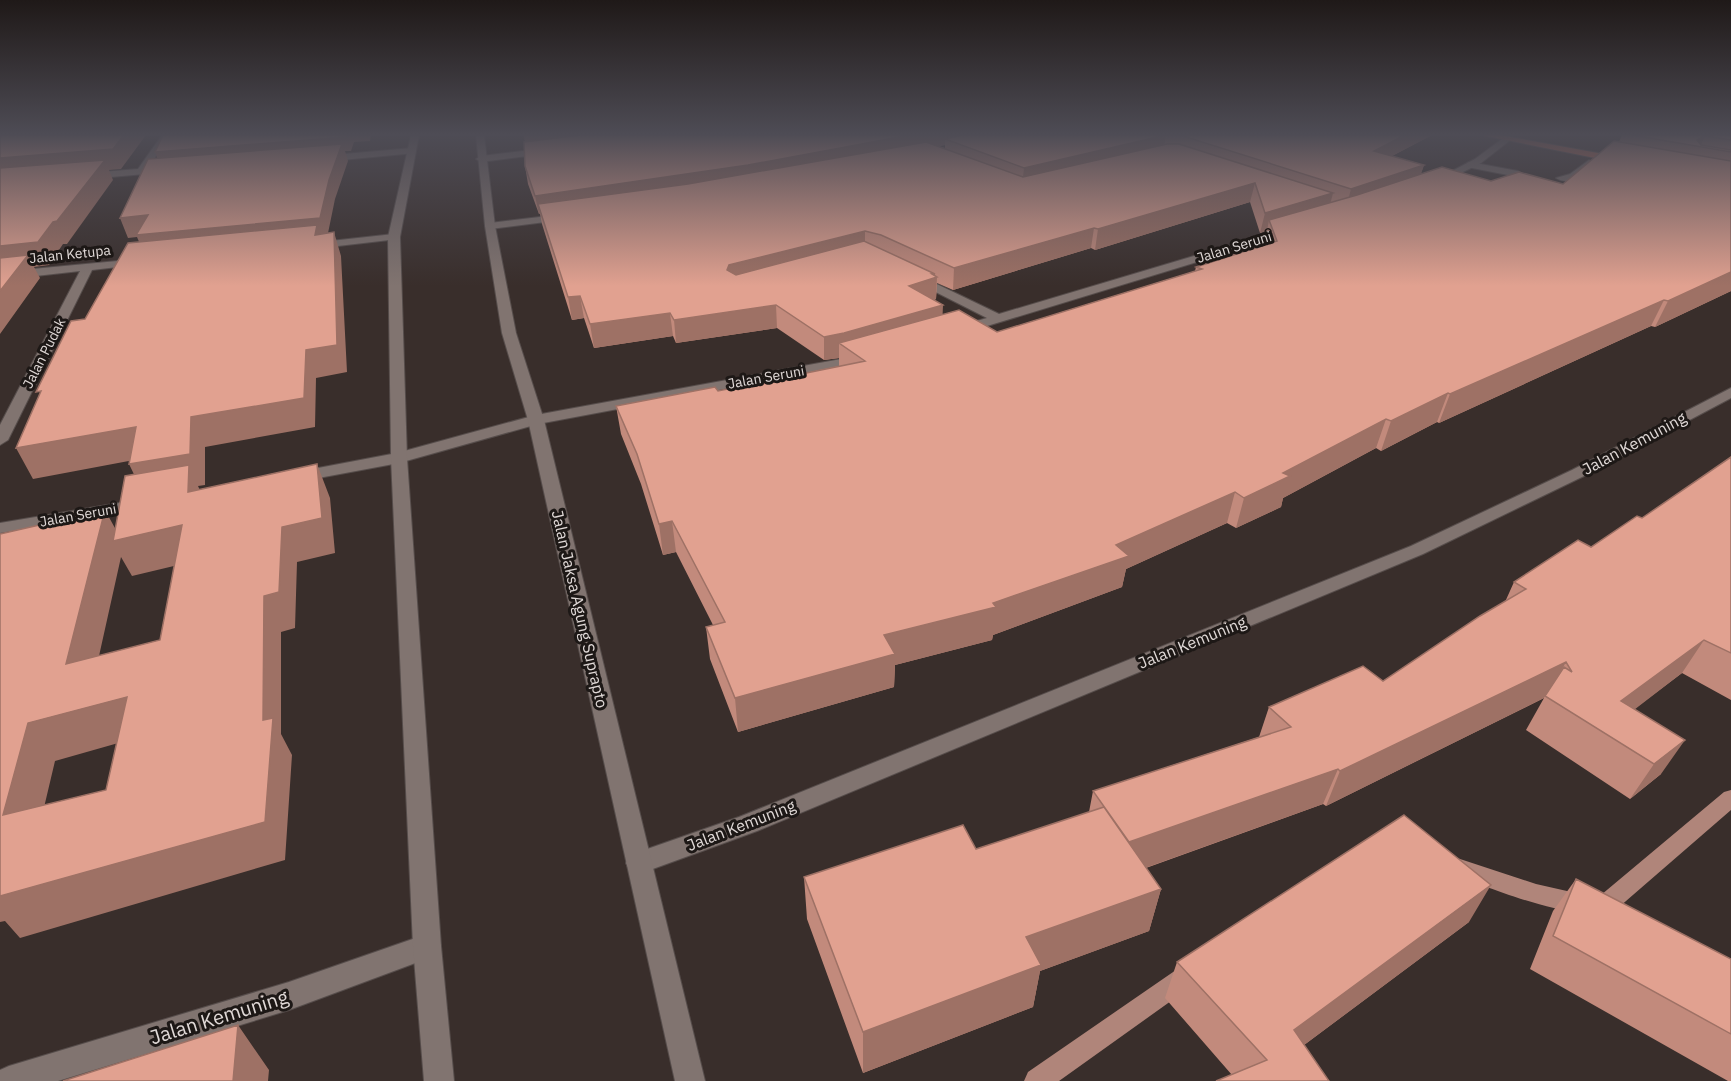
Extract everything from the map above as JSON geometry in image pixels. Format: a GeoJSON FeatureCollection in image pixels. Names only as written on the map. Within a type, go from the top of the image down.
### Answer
{"type":"FeatureCollection","features":[{"type":"Feature","properties":{"kind":"street"},"geometry":{"type":"LineString","coordinates":[[404,185],[394,237],[399,458],[427,946],[439,1081]]}},
{"type":"Feature","properties":{"kind":"street","name":"Jalan Jaksa Agung Suprapto"},"geometry":{"type":"LineString","coordinates":[[485,185],[509,333],[536,420],[690,1081]]}},
{"type":"Feature","properties":{"kind":"street"},"geometry":{"type":"LineString","coordinates":[[1418,188],[1424,185]]}},
{"type":"Feature","properties":{"kind":"street"},"geometry":{"type":"LineString","coordinates":[[490,226],[574,215]]}},
{"type":"Feature","properties":{"kind":"street","name":"Jalan Seruni"},"geometry":{"type":"LineString","coordinates":[[945,335],[1304,226]]}},
{"type":"Feature","properties":{"kind":"street"},"geometry":{"type":"LineString","coordinates":[[302,247],[394,237]]}},
{"type":"Feature","properties":{"kind":"street","name":"Jalan Ketupa"},"geometry":{"type":"LineString","coordinates":[[0,276],[147,262]]}},
{"type":"Feature","properties":{"kind":"street","name":"Jalan Pudak"},"geometry":{"type":"LineString","coordinates":[[0,440],[88,267]]}},
{"type":"Feature","properties":{"kind":"street"},"geometry":{"type":"LineString","coordinates":[[907,275],[999,319]]}},
{"type":"Feature","properties":{"kind":"street","name":"Jalan Seruni"},"geometry":{"type":"LineString","coordinates":[[283,479],[399,458],[536,420],[847,363],[880,354]]}},
{"type":"Feature","properties":{"kind":"street","name":"Jalan Kemuning"},"geometry":{"type":"LineString","coordinates":[[639,862],[748,824],[1417,550],[1578,472],[1731,392]]}},
{"type":"Feature","properties":{"kind":"street","name":"Jalan Seruni"},"geometry":{"type":"LineString","coordinates":[[0,528],[153,502]]}},
{"type":"Feature","properties":{"kind":"street","name":"Jalan Kemuning"},"geometry":{"type":"LineString","coordinates":[[9,1081],[289,996],[427,946]]}},
{"type":"Feature","properties":{"kind":"building"},"geometry":{"type":"Polygon","coordinates":[[[0,185],[85,185],[38,242],[0,246],[0,185]]]}},
{"type":"Feature","properties":{"kind":"building"},"geometry":{"type":"Polygon","coordinates":[[[135,185],[328,185],[320,218],[136,235],[148,215],[120,218],[135,185]]]}},
{"type":"Feature","properties":{"kind":"building"},"geometry":{"type":"Polygon","coordinates":[[[531,185],[608,185],[535,196],[531,185]]]}},
{"type":"Feature","properties":{"kind":"building"},"geometry":{"type":"Polygon","coordinates":[[[677,185],[1247,185],[954,268],[881,235],[865,231],[729,265],[727,270],[736,275],[864,241],[935,274],[932,274],[937,277],[909,286],[943,305],[824,337],[776,305],[674,320],[670,313],[590,324],[580,296],[568,297],[538,204],[677,185]]]}},
{"type":"Feature","properties":{"kind":"building"},"geometry":{"type":"Polygon","coordinates":[[[1256,185],[1309,185],[1333,193],[1265,213],[1256,185]]]}},
{"type":"Feature","properties":{"kind":"building"},"geometry":{"type":"Polygon","coordinates":[[[1340,185],[1362,185],[1351,189],[1340,185]]]}},
{"type":"Feature","properties":{"kind":"building"},"geometry":{"type":"Polygon","coordinates":[[[1386,185],[1731,185],[1731,272],[1668,301],[1664,300],[1448,393],[1391,421],[1386,419],[1283,473],[1290,476],[1244,498],[1235,492],[1116,545],[1129,556],[993,603],[996,607],[884,635],[895,654],[735,698],[706,627],[725,622],[672,521],[659,524],[637,454],[616,406],[715,387],[718,391],[865,361],[839,343],[959,310],[997,332],[1202,269],[1196,267],[1277,241],[1269,220],[1386,185]]]}},
{"type":"Feature","properties":{"kind":"building"},"geometry":{"type":"Polygon","coordinates":[[[317,225],[315,235],[334,232],[337,345],[306,350],[304,398],[191,417],[190,454],[129,464],[136,427],[16,448],[41,391],[36,392],[71,321],[85,319],[128,243],[317,225]]]}},
{"type":"Feature","properties":{"kind":"building"},"geometry":{"type":"Polygon","coordinates":[[[28,255],[0,291],[0,258],[28,255]]]}},
{"type":"Feature","properties":{"kind":"building"},"geometry":{"type":"Polygon","coordinates":[[[1731,457],[1731,653],[1704,640],[1621,701],[1685,740],[1654,764],[1545,696],[1564,667],[1572,672],[1566,662],[1340,771],[1338,769],[1129,842],[1093,791],[1291,727],[1269,707],[1363,666],[1383,681],[1480,616],[1526,589],[1514,582],[1578,540],[1591,547],[1637,516],[1642,518],[1731,457]]]}},
{"type":"Feature","properties":{"kind":"building"},"geometry":{"type":"Polygon","coordinates":[[[317,464],[322,518],[282,527],[279,592],[264,596],[263,720],[273,718],[265,822],[0,896],[0,534],[105,510],[66,664],[160,640],[182,525],[113,541],[125,476],[189,465],[188,492],[317,464]],[[127,697],[28,723],[3,815],[106,790],[127,697]]]}},
{"type":"Feature","properties":{"kind":"building"},"geometry":{"type":"Polygon","coordinates":[[[1104,807],[1161,889],[1026,937],[1041,965],[863,1032],[804,877],[963,825],[976,849],[1104,807]]]}},
{"type":"Feature","properties":{"kind":"building"},"geometry":{"type":"Polygon","coordinates":[[[1404,815],[1491,885],[1294,1030],[1329,1081],[1216,1081],[1267,1060],[1177,962],[1404,815]]]}},
{"type":"Feature","properties":{"kind":"building"},"geometry":{"type":"Polygon","coordinates":[[[1576,879],[1731,959],[1731,1034],[1553,936],[1576,879]]]}},
{"type":"Feature","properties":{"kind":"building"},"geometry":{"type":"Polygon","coordinates":[[[238,1025],[233,1081],[63,1081],[238,1025]]]}},
{"type":"Feature","properties":{"kind":"waterway"},"geometry":{"type":"LineString","coordinates":[[1603,907],[1731,798]]}},
{"type":"Feature","properties":{"kind":"waterway"},"geometry":{"type":"LineString","coordinates":[[1457,867],[1536,894],[1581,903]]}},
{"type":"Feature","properties":{"kind":"waterway"},"geometry":{"type":"LineString","coordinates":[[1037,1081],[1184,978]]}}]}
